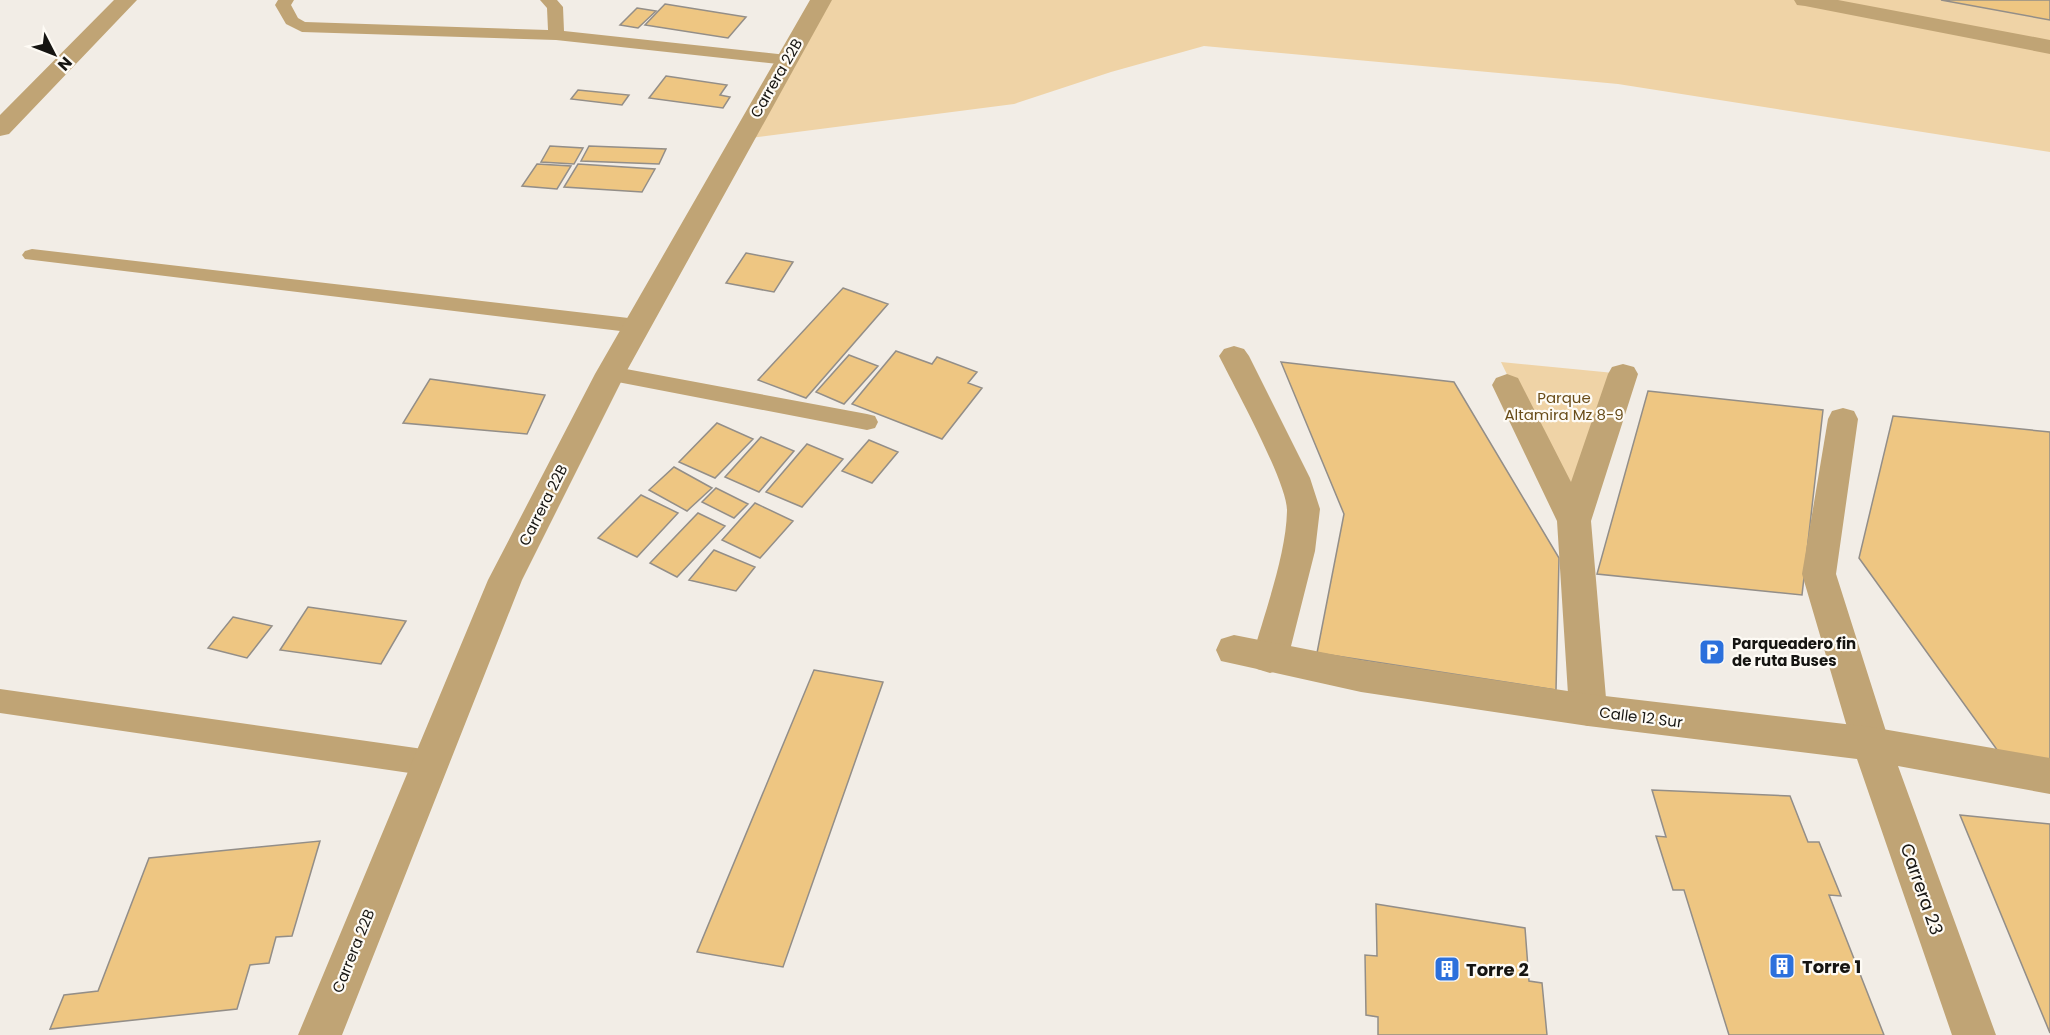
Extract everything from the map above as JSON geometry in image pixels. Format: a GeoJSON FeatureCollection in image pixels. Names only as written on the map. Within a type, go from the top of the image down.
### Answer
{"type":"FeatureCollection","features":[{"type":"Feature","properties":{"kind":"street"},"geometry":{"type":"LineString","coordinates":[[0,129],[9,113],[126,0]]}},
{"type":"Feature","properties":{"kind":"street","name":"Carrera 22B"},"geometry":{"type":"LineString","coordinates":[[320,1035],[429,762],[505,580],[610,374],[821,0]]}},
{"type":"Feature","properties":{"kind":"street"},"geometry":{"type":"LineString","coordinates":[[1805,0],[2050,47]]}},
{"type":"Feature","properties":{"kind":"street"},"geometry":{"type":"LineString","coordinates":[[1234,356],[1294,478],[1304,509],[1298,551],[1270,658]]}},
{"type":"Feature","properties":{"kind":"street"},"geometry":{"type":"LineString","coordinates":[[1574,521],[1623,374]]}},
{"type":"Feature","properties":{"kind":"street"},"geometry":{"type":"LineString","coordinates":[[1508,386],[1574,521],[1588,710]]}},
{"type":"Feature","properties":{"kind":"street","name":"Carrera 23"},"geometry":{"type":"LineString","coordinates":[[1843,419],[1819,574],[1871,744],[1974,1035]]}},
{"type":"Feature","properties":{"kind":"street","name":"Calle 12 Sur"},"geometry":{"type":"LineString","coordinates":[[1234,650],[1361,676],[1588,710],[1871,744],[2050,776]]}},
{"type":"Feature","properties":{"kind":"lane"},"geometry":{"type":"LineString","coordinates":[[286,0],[283,5],[292,21],[302,27],[556,35],[787,60]]}},
{"type":"Feature","properties":{"kind":"lane"},"geometry":{"type":"LineString","coordinates":[[548,0],[555,7],[556,35]]}},
{"type":"Feature","properties":{"kind":"lane"},"geometry":{"type":"LineString","coordinates":[[32,255],[637,326]]}},
{"type":"Feature","properties":{"kind":"lane"},"geometry":{"type":"LineString","coordinates":[[610,374],[867,422]]}},
{"type":"Feature","properties":{"kind":"lane"},"geometry":{"type":"LineString","coordinates":[[0,701],[429,762]]}},
{"type":"Feature","properties":{"kind":"green space"},"geometry":{"type":"Polygon","coordinates":[[[821,0],[2050,0],[2050,152],[1618,84],[1204,46],[1111,72],[1014,104],[742,139],[821,0]]]}},
{"type":"Feature","properties":{"kind":"green space","name":"Parque Altamira Mz 8-9"},"geometry":{"type":"Polygon","coordinates":[[[1501,362],[1614,373],[1572,508],[1501,362]]]}},
{"type":"Feature","properties":{"kind":"building"},"geometry":{"type":"Polygon","coordinates":[[[1941,0],[2050,0],[2050,20],[1941,0]]]}},
{"type":"Feature","properties":{"kind":"building"},"geometry":{"type":"Polygon","coordinates":[[[665,4],[746,17],[728,38],[645,25],[665,4]]]}},
{"type":"Feature","properties":{"kind":"building"},"geometry":{"type":"Polygon","coordinates":[[[637,8],[656,11],[638,28],[620,25],[637,8]]]}},
{"type":"Feature","properties":{"kind":"building"},"geometry":{"type":"Polygon","coordinates":[[[666,76],[727,85],[720,95],[730,97],[723,108],[649,98],[666,76]]]}},
{"type":"Feature","properties":{"kind":"building"},"geometry":{"type":"Polygon","coordinates":[[[578,90],[629,95],[622,105],[571,99],[578,90]]]}},
{"type":"Feature","properties":{"kind":"building"},"geometry":{"type":"Polygon","coordinates":[[[550,146],[583,148],[574,164],[541,162],[550,146]]]}},
{"type":"Feature","properties":{"kind":"building"},"geometry":{"type":"Polygon","coordinates":[[[589,146],[666,149],[659,164],[581,161],[589,146]]]}},
{"type":"Feature","properties":{"kind":"building"},"geometry":{"type":"Polygon","coordinates":[[[537,164],[571,166],[557,189],[522,186],[537,164]]]}},
{"type":"Feature","properties":{"kind":"building"},"geometry":{"type":"Polygon","coordinates":[[[578,164],[655,169],[642,192],[564,187],[578,164]]]}},
{"type":"Feature","properties":{"kind":"building"},"geometry":{"type":"Polygon","coordinates":[[[746,253],[793,262],[774,292],[726,283],[746,253]]]}},
{"type":"Feature","properties":{"kind":"building"},"geometry":{"type":"Polygon","coordinates":[[[843,288],[888,304],[806,398],[758,380],[843,288]]]}},
{"type":"Feature","properties":{"kind":"building"},"geometry":{"type":"Polygon","coordinates":[[[896,351],[932,364],[937,357],[977,372],[968,383],[982,388],[942,439],[852,404],[896,351]]]}},
{"type":"Feature","properties":{"kind":"building"},"geometry":{"type":"Polygon","coordinates":[[[849,355],[878,366],[844,404],[816,392],[849,355]]]}},
{"type":"Feature","properties":{"kind":"building"},"geometry":{"type":"Polygon","coordinates":[[[1281,362],[1454,382],[1559,558],[1556,690],[1317,653],[1344,514],[1281,362]]]}},
{"type":"Feature","properties":{"kind":"building"},"geometry":{"type":"Polygon","coordinates":[[[430,379],[545,395],[527,434],[403,423],[430,379]]]}},
{"type":"Feature","properties":{"kind":"building"},"geometry":{"type":"Polygon","coordinates":[[[1648,391],[1823,410],[1802,595],[1597,574],[1648,391]]]}},
{"type":"Feature","properties":{"kind":"building"},"geometry":{"type":"Polygon","coordinates":[[[1893,416],[2050,432],[2050,770],[2008,765],[1859,558],[1893,416]]]}},
{"type":"Feature","properties":{"kind":"building"},"geometry":{"type":"Polygon","coordinates":[[[717,423],[753,439],[715,478],[679,462],[717,423]]]}},
{"type":"Feature","properties":{"kind":"building"},"geometry":{"type":"Polygon","coordinates":[[[761,437],[794,451],[759,492],[725,477],[761,437]]]}},
{"type":"Feature","properties":{"kind":"building"},"geometry":{"type":"Polygon","coordinates":[[[869,440],[898,452],[872,483],[842,471],[869,440]]]}},
{"type":"Feature","properties":{"kind":"building"},"geometry":{"type":"Polygon","coordinates":[[[807,444],[843,459],[802,507],[766,492],[807,444]]]}},
{"type":"Feature","properties":{"kind":"building"},"geometry":{"type":"Polygon","coordinates":[[[674,467],[712,488],[687,511],[649,490],[674,467]]]}},
{"type":"Feature","properties":{"kind":"building"},"geometry":{"type":"Polygon","coordinates":[[[716,488],[748,504],[734,518],[702,502],[716,488]]]}},
{"type":"Feature","properties":{"kind":"building"},"geometry":{"type":"Polygon","coordinates":[[[641,495],[678,513],[637,557],[598,538],[641,495]]]}},
{"type":"Feature","properties":{"kind":"building"},"geometry":{"type":"Polygon","coordinates":[[[755,503],[793,521],[760,558],[722,540],[755,503]]]}},
{"type":"Feature","properties":{"kind":"building"},"geometry":{"type":"Polygon","coordinates":[[[698,513],[725,526],[677,577],[650,563],[698,513]]]}},
{"type":"Feature","properties":{"kind":"building"},"geometry":{"type":"Polygon","coordinates":[[[714,550],[755,567],[736,591],[689,580],[714,550]]]}},
{"type":"Feature","properties":{"kind":"building"},"geometry":{"type":"Polygon","coordinates":[[[308,607],[406,621],[381,664],[280,650],[308,607]]]}},
{"type":"Feature","properties":{"kind":"building"},"geometry":{"type":"Polygon","coordinates":[[[233,617],[272,626],[247,658],[208,648],[233,617]]]}},
{"type":"Feature","properties":{"kind":"building"},"geometry":{"type":"Polygon","coordinates":[[[814,670],[883,682],[783,967],[697,952],[814,670]]]}},
{"type":"Feature","properties":{"kind":"building","name":"Torre 1"},"geometry":{"type":"Polygon","coordinates":[[[1652,790],[1790,796],[1808,842],[1819,842],[1841,896],[1829,895],[1884,1035],[1729,1035],[1684,890],[1673,890],[1656,836],[1666,837],[1652,790]]]}},
{"type":"Feature","properties":{"kind":"building"},"geometry":{"type":"Polygon","coordinates":[[[1960,815],[2050,824],[2050,1033],[1960,815]]]}},
{"type":"Feature","properties":{"kind":"building"},"geometry":{"type":"Polygon","coordinates":[[[320,841],[292,936],[276,937],[269,963],[250,965],[237,1009],[50,1029],[64,995],[98,991],[149,858],[320,841]]]}},
{"type":"Feature","properties":{"kind":"building","name":"Torre 2"},"geometry":{"type":"Polygon","coordinates":[[[1376,904],[1525,928],[1529,981],[1542,983],[1547,1035],[1378,1035],[1378,1017],[1366,1015],[1365,955],[1377,956],[1376,904]]]}},
{"type":"Feature","properties":{"kind":"place","name":"Parqueadero fin de ruta Buses"},"geometry":{"type":"Point","coordinates":[1712,652]}},
{"type":"Feature","properties":{"kind":"place","name":"Torre 1"},"geometry":{"type":"Point","coordinates":[1782,966]}},
{"type":"Feature","properties":{"kind":"place","name":"Torre 2"},"geometry":{"type":"Point","coordinates":[1447,969]}}]}
